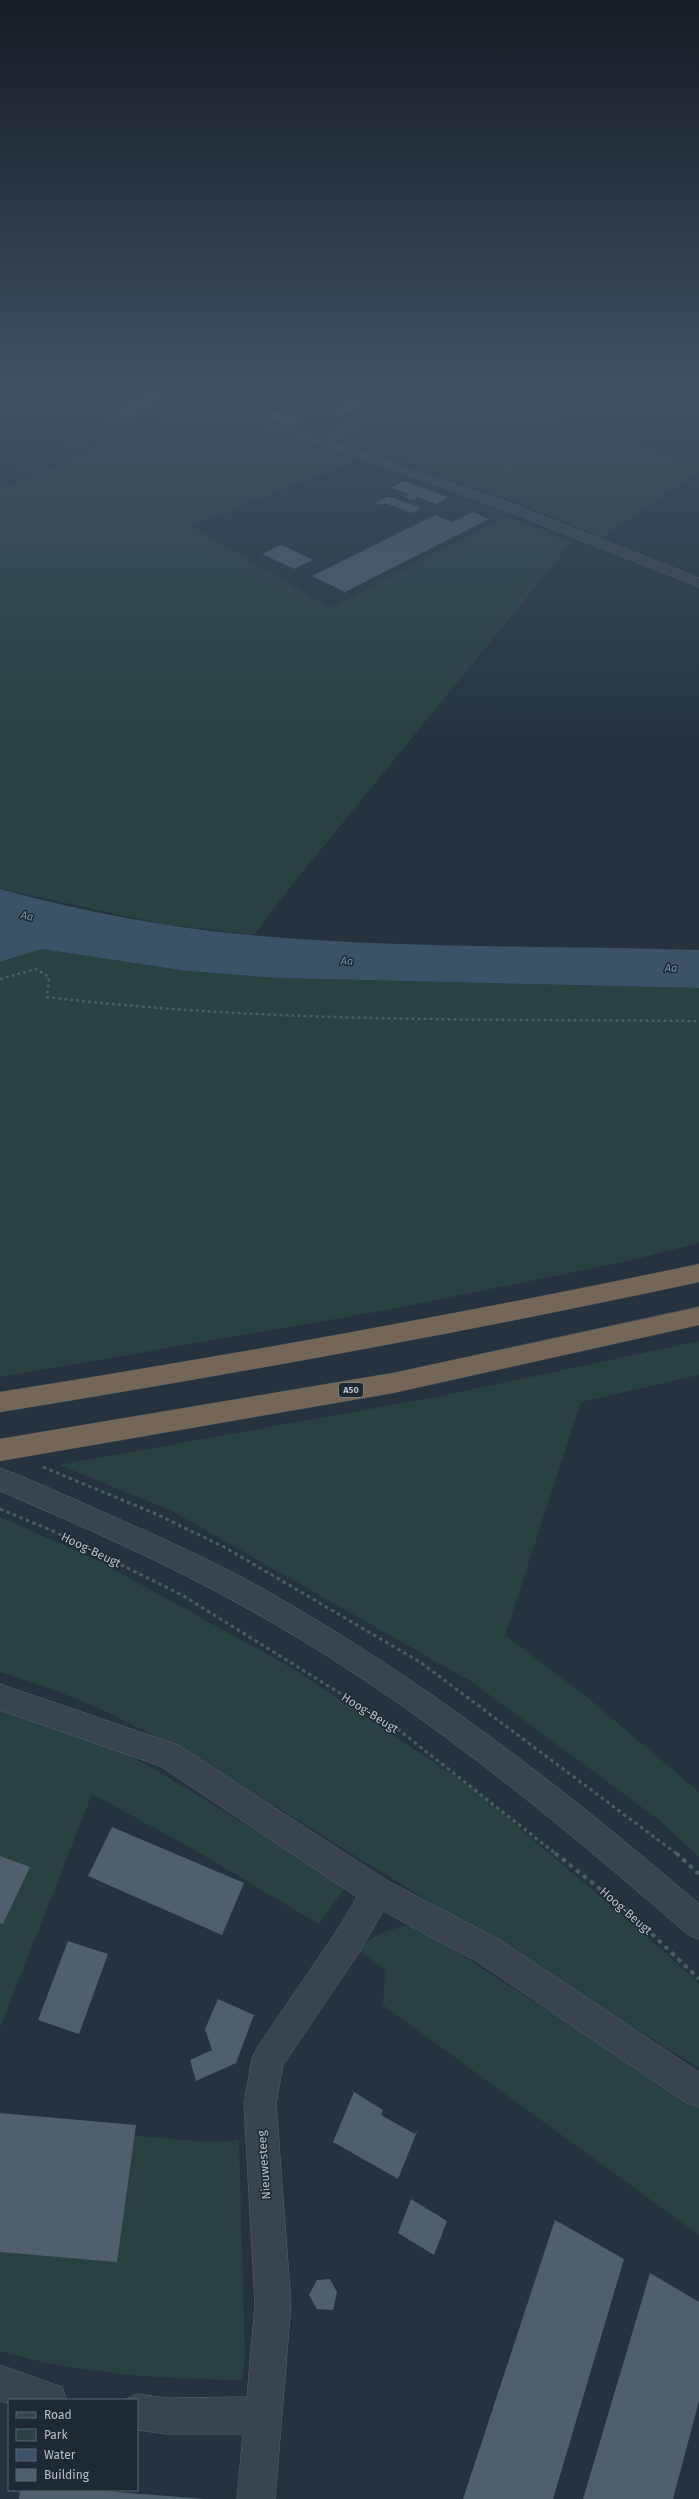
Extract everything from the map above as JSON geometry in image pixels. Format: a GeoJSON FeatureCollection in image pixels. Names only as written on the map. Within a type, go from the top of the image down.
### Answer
{"type":"FeatureCollection","features":[{"type":"Feature","properties":{"kind":"highway"},"geometry":{"type":"LineString","coordinates":[[0,1402],[195,1371],[517,1312],[699,1273]]}},
{"type":"Feature","properties":{"kind":"highway","name":"A50"},"geometry":{"type":"LineString","coordinates":[[0,1450],[393,1383],[699,1316]]}},
{"type":"Feature","properties":{"kind":"street"},"geometry":{"type":"LineString","coordinates":[[512,509],[699,583]]}},
{"type":"Feature","properties":{"kind":"street"},"geometry":{"type":"LineString","coordinates":[[0,1479],[136,1539],[254,1598],[378,1674],[523,1776],[636,1869],[699,1924]]}},
{"type":"Feature","properties":{"kind":"street"},"geometry":{"type":"LineString","coordinates":[[0,1697],[168,1755],[377,1892],[487,1950],[699,2092]]}},
{"type":"Feature","properties":{"kind":"street","name":"Nieuwesteeg"},"geometry":{"type":"LineString","coordinates":[[256,2499],[265,2415],[273,2304],[260,2103],[268,2059],[349,1940],[377,1892]]}},
{"type":"Feature","properties":{"kind":"street"},"geometry":{"type":"LineString","coordinates":[[0,2383],[46,2399]]}},
{"type":"Feature","properties":{"kind":"street"},"geometry":{"type":"LineString","coordinates":[[138,2412],[167,2416],[265,2415]]}},
{"type":"Feature","properties":{"kind":"path"},"geometry":{"type":"LineString","coordinates":[[0,979],[36,969],[49,978],[47,997],[140,1008],[361,1018],[699,1021]]}},
{"type":"Feature","properties":{"kind":"path","name":"Hoog-Beugt"},"geometry":{"type":"LineString","coordinates":[[0,1509],[52,1531],[182,1595],[399,1730],[630,1913],[699,1979]]}},
{"type":"Feature","properties":{"kind":"green space"},"geometry":{"type":"Polygon","coordinates":[[[0,509],[235,509],[191,526],[330,608],[508,516],[572,542],[292,885],[254,935],[163,924],[0,889],[0,509]]]}},
{"type":"Feature","properties":{"kind":"green space"},"geometry":{"type":"Polygon","coordinates":[[[533,509],[645,509],[602,537],[533,509]]]}},
{"type":"Feature","properties":{"kind":"green space"},"geometry":{"type":"Polygon","coordinates":[[[42,949],[187,971],[278,978],[699,988],[699,1243],[628,1261],[387,1310],[0,1377],[0,962],[42,949]]]}},
{"type":"Feature","properties":{"kind":"green space"},"geometry":{"type":"Polygon","coordinates":[[[699,1341],[699,1375],[581,1402],[505,1635],[589,1699],[699,1792],[699,1857],[658,1819],[472,1682],[170,1510],[59,1465],[436,1397],[699,1341]]]}},
{"type":"Feature","properties":{"kind":"green space"},"geometry":{"type":"Polygon","coordinates":[[[0,1517],[99,1561],[297,1671],[475,1790],[659,1947],[699,1984],[699,2068],[262,1798],[178,1748],[91,1705],[46,1687],[0,1672],[0,1517]]]}},
{"type":"Feature","properties":{"kind":"green space"},"geometry":{"type":"Polygon","coordinates":[[[0,1705],[108,1745],[147,1765],[347,1885],[319,1924],[186,1845],[92,1794],[0,2028],[0,1705]]]}},
{"type":"Feature","properties":{"kind":"green space"},"geometry":{"type":"Polygon","coordinates":[[[415,1925],[699,2108],[699,2235],[383,2005],[385,1970],[358,1950],[384,1932],[415,1925]]]}},
{"type":"Feature","properties":{"kind":"green space"},"geometry":{"type":"Polygon","coordinates":[[[0,2125],[210,2142],[239,2140],[245,2358],[242,2380],[120,2374],[59,2365],[0,2351],[0,2125]]]}},
{"type":"Feature","properties":{"kind":"water","name":"Aa"},"geometry":{"type":"Polygon","coordinates":[[[0,889],[64,905],[162,924],[261,936],[425,945],[699,950],[699,988],[278,978],[187,971],[42,949],[0,962],[0,889]]]}},
{"type":"Feature","properties":{"kind":"building"},"geometry":{"type":"Polygon","coordinates":[[[400,509],[420,509],[412,513],[400,509]]]}},
{"type":"Feature","properties":{"kind":"building"},"geometry":{"type":"Polygon","coordinates":[[[473,512],[489,519],[345,592],[312,576],[435,515],[452,522],[473,512]]]}},
{"type":"Feature","properties":{"kind":"building"},"geometry":{"type":"Polygon","coordinates":[[[281,545],[313,560],[294,569],[262,554],[281,545]]]}},
{"type":"Feature","properties":{"kind":"building"},"geometry":{"type":"Polygon","coordinates":[[[112,1827],[244,1883],[222,1935],[88,1876],[112,1827]]]}},
{"type":"Feature","properties":{"kind":"building"},"geometry":{"type":"Polygon","coordinates":[[[0,1856],[30,1867],[3,1924],[0,1923],[0,1856]]]}},
{"type":"Feature","properties":{"kind":"building"},"geometry":{"type":"Polygon","coordinates":[[[68,1941],[108,1954],[79,2034],[38,2020],[68,1941]]]}},
{"type":"Feature","properties":{"kind":"building"},"geometry":{"type":"Polygon","coordinates":[[[218,1999],[254,2015],[236,2063],[196,2081],[190,2060],[212,2050],[205,2029],[218,1999]]]}},
{"type":"Feature","properties":{"kind":"building"},"geometry":{"type":"Polygon","coordinates":[[[354,2092],[383,2110],[381,2115],[415,2134],[418,2129],[398,2179],[333,2142],[354,2092]]]}},
{"type":"Feature","properties":{"kind":"building"},"geometry":{"type":"Polygon","coordinates":[[[0,2113],[136,2125],[117,2262],[0,2252],[0,2113]]]}},
{"type":"Feature","properties":{"kind":"building"},"geometry":{"type":"Polygon","coordinates":[[[411,2199],[447,2221],[434,2255],[398,2233],[411,2199]]]}},
{"type":"Feature","properties":{"kind":"building"},"geometry":{"type":"Polygon","coordinates":[[[555,2220],[624,2259],[553,2499],[463,2499],[555,2220]]]}},
{"type":"Feature","properties":{"kind":"building"},"geometry":{"type":"Polygon","coordinates":[[[650,2273],[699,2302],[699,2401],[673,2499],[583,2499],[650,2273]]]}},
{"type":"Feature","properties":{"kind":"building"},"geometry":{"type":"Polygon","coordinates":[[[330,2279],[337,2292],[333,2310],[317,2309],[309,2295],[317,2280],[330,2279]]]}},
{"type":"Feature","properties":{"kind":"building"},"geometry":{"type":"Polygon","coordinates":[[[20,2491],[103,2491],[206,2499],[19,2499],[20,2491]]]}}]}
